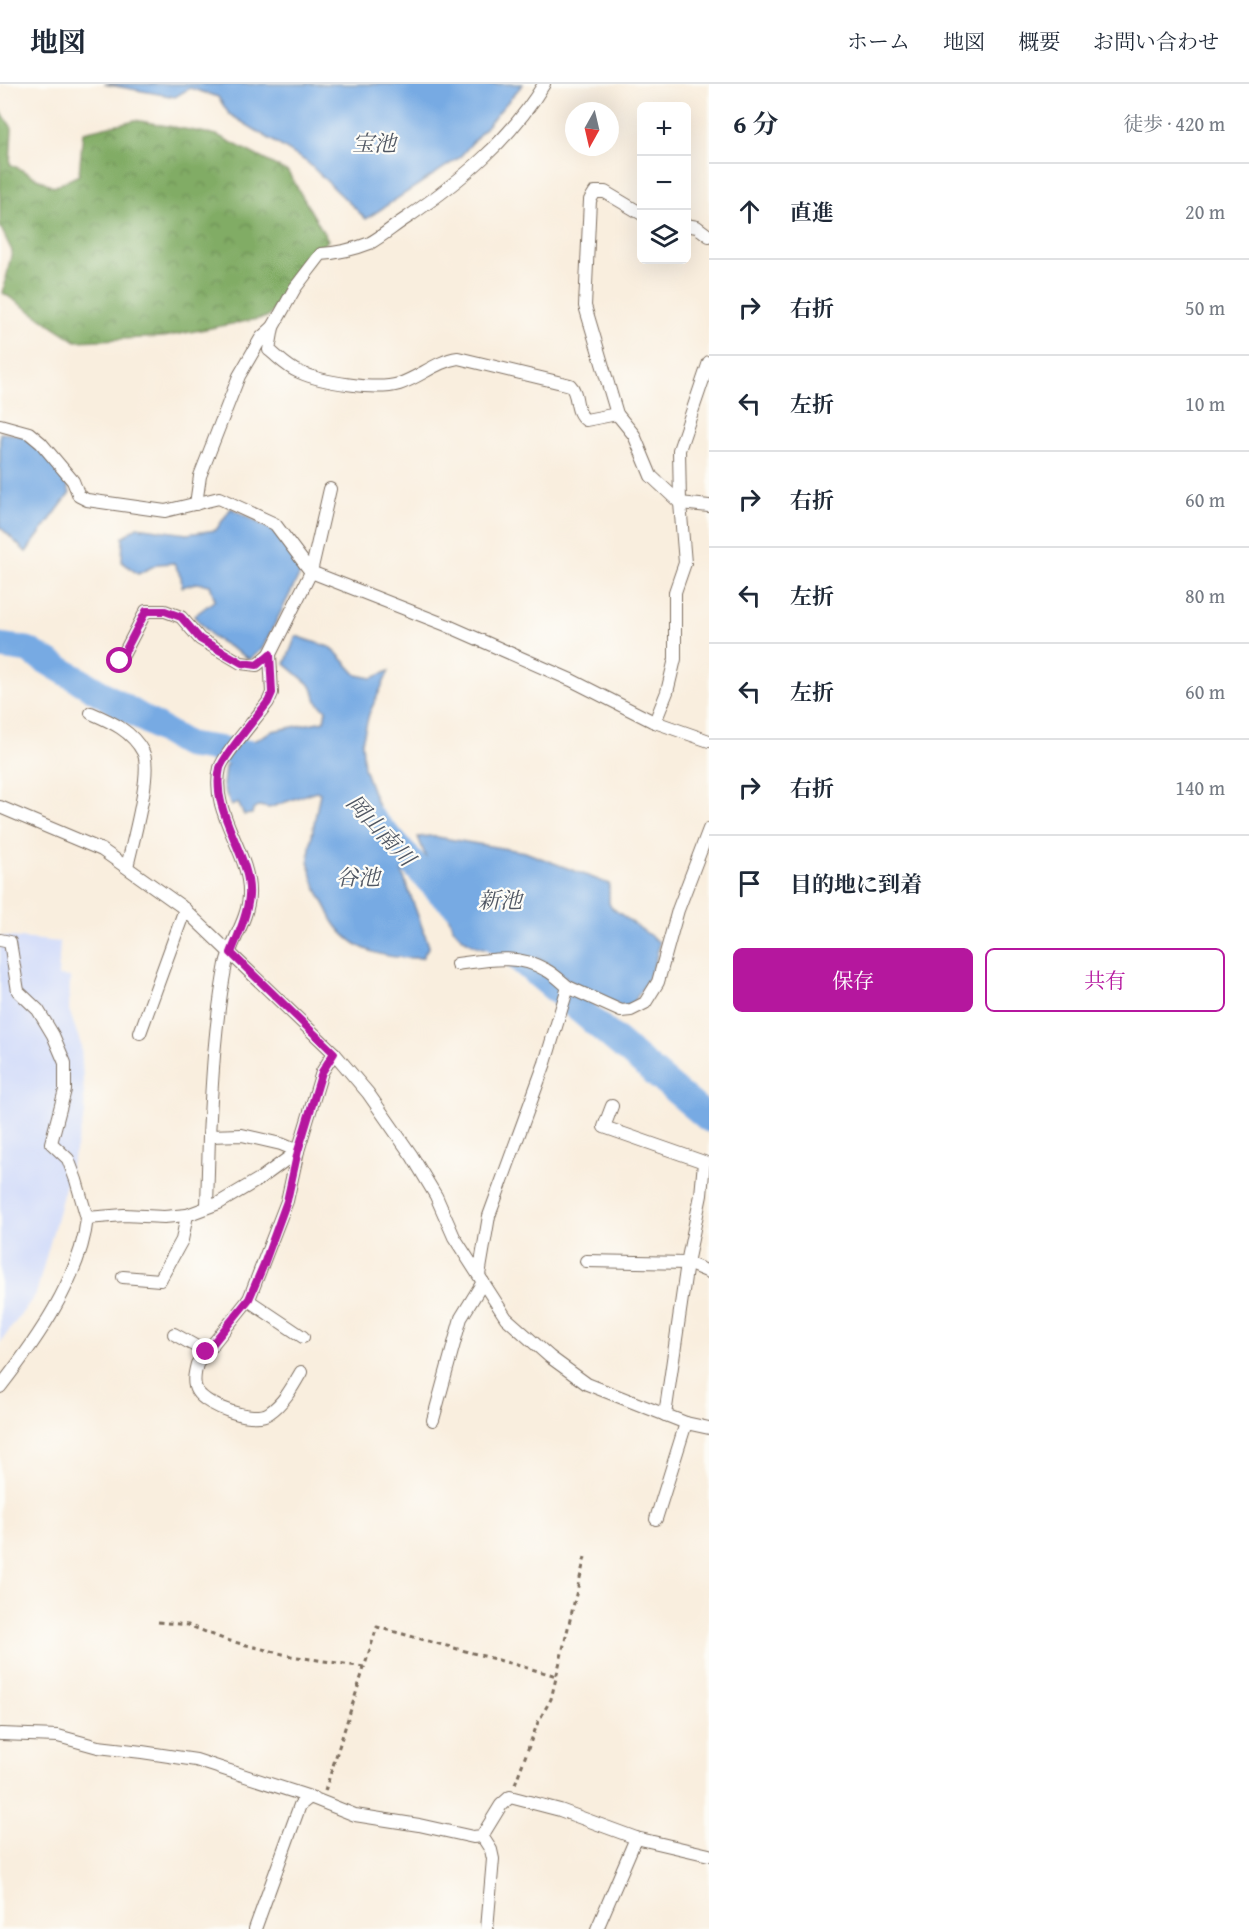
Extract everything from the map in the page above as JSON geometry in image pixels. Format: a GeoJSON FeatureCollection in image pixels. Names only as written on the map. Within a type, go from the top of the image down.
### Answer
{"type":"FeatureCollection","features":[{"type":"Feature","properties":{"kind":"street"},"geometry":{"type":"LineString","coordinates":[[196,504],[200,476],[239,376],[261,338],[273,327],[295,288],[321,254],[370,243],[449,189],[493,148],[534,100],[544,84]]}},
{"type":"Feature","properties":{"kind":"street"},"geometry":{"type":"LineString","coordinates":[[637,211],[605,192],[595,192],[590,200],[585,306],[617,414],[633,435],[651,476],[680,503],[709,506]]}},
{"type":"Feature","properties":{"kind":"street"},"geometry":{"type":"LineString","coordinates":[[691,226],[697,227],[709,236]]}},
{"type":"Feature","properties":{"kind":"street"},"geometry":{"type":"LineString","coordinates":[[273,327],[269,350],[297,372],[327,380],[377,387],[387,386],[401,383],[448,359],[459,358],[570,385],[575,390],[577,409],[581,417],[586,420],[617,414]]}},
{"type":"Feature","properties":{"kind":"street"},"geometry":{"type":"LineString","coordinates":[[655,722],[668,692],[675,659],[675,592],[685,564],[679,450],[709,362]]}},
{"type":"Feature","properties":{"kind":"street"},"geometry":{"type":"LineString","coordinates":[[0,425],[29,433],[41,442],[73,481],[79,495],[87,500],[165,511],[219,498],[275,524],[311,572],[446,625],[571,680],[655,722],[709,741]]}},
{"type":"Feature","properties":{"kind":"street"},"geometry":{"type":"LineString","coordinates":[[120,661],[146,611],[165,611],[181,617],[200,639],[242,663],[257,665],[270,654],[311,572],[330,489]]}},
{"type":"Feature","properties":{"kind":"street"},"geometry":{"type":"LineString","coordinates":[[207,1206],[213,1053],[217,1012],[227,960],[245,915],[249,895],[246,874],[224,813],[218,784],[219,775],[221,766],[268,702],[272,693],[270,654]]}},
{"type":"Feature","properties":{"kind":"street"},"geometry":{"type":"LineString","coordinates":[[92,713],[119,725],[136,741],[144,754],[145,779],[127,867]]}},
{"type":"Feature","properties":{"kind":"street"},"geometry":{"type":"LineString","coordinates":[[0,807],[102,850],[185,909],[334,1053],[368,1094],[412,1156],[436,1196],[454,1237],[506,1318],[550,1357],[587,1384],[686,1423],[709,1428]]}},
{"type":"Feature","properties":{"kind":"street"},"geometry":{"type":"LineString","coordinates":[[457,964],[505,958],[533,964],[546,970],[568,987],[621,1011],[632,1010],[645,1003],[658,982],[678,910],[709,829]]}},
{"type":"Feature","properties":{"kind":"street"},"geometry":{"type":"LineString","coordinates":[[140,1033],[185,909]]}},
{"type":"Feature","properties":{"kind":"street"},"geometry":{"type":"LineString","coordinates":[[0,940],[10,942],[18,991],[38,1010],[53,1035],[65,1063],[65,1090],[51,1143],[68,1159],[87,1218],[85,1238],[67,1283],[39,1332],[0,1387]]}},
{"type":"Feature","properties":{"kind":"street"},"geometry":{"type":"LineString","coordinates":[[433,1420],[460,1318],[481,1279],[489,1216],[545,1064],[568,987]]}},
{"type":"Feature","properties":{"kind":"street"},"geometry":{"type":"LineString","coordinates":[[301,1372],[287,1396],[270,1413],[259,1417],[220,1408],[204,1400],[196,1389],[197,1364],[248,1300],[264,1264],[287,1201],[298,1151],[322,1072],[334,1053]]}},
{"type":"Feature","properties":{"kind":"street"},"geometry":{"type":"LineString","coordinates":[[612,1106],[604,1127],[704,1162],[705,1196],[687,1263],[664,1415]]}},
{"type":"Feature","properties":{"kind":"street"},"geometry":{"type":"LineString","coordinates":[[209,1136],[242,1135],[281,1144],[298,1151]]}},
{"type":"Feature","properties":{"kind":"street"},"geometry":{"type":"LineString","coordinates":[[87,1218],[124,1215],[164,1217],[187,1215],[219,1203],[261,1178],[298,1151]]}},
{"type":"Feature","properties":{"kind":"street"},"geometry":{"type":"LineString","coordinates":[[123,1276],[160,1280],[182,1240],[187,1215]]}},
{"type":"Feature","properties":{"kind":"street"},"geometry":{"type":"LineString","coordinates":[[586,1261],[687,1263],[709,1272]]}},
{"type":"Feature","properties":{"kind":"street"},"geometry":{"type":"LineString","coordinates":[[248,1300],[303,1337]]}},
{"type":"Feature","properties":{"kind":"street"},"geometry":{"type":"LineString","coordinates":[[174,1334],[206,1352]]}},
{"type":"Feature","properties":{"kind":"street"},"geometry":{"type":"LineString","coordinates":[[656,1520],[686,1423]]}},
{"type":"Feature","properties":{"kind":"street"},"geometry":{"type":"LineString","coordinates":[[0,1734],[57,1736],[99,1747],[196,1761],[310,1797],[355,1815],[473,1837],[482,1836]]}},
{"type":"Feature","properties":{"kind":"street"},"geometry":{"type":"LineString","coordinates":[[255,1929],[300,1805],[310,1797]]}},
{"type":"Feature","properties":{"kind":"street"},"geometry":{"type":"LineString","coordinates":[[482,1836],[501,1805],[510,1797],[560,1810],[636,1838],[709,1855]]}},
{"type":"Feature","properties":{"kind":"street"},"geometry":{"type":"LineString","coordinates":[[482,1836],[491,1850],[493,1859],[487,1929]]}},
{"type":"Feature","properties":{"kind":"street"},"geometry":{"type":"LineString","coordinates":[[597,1929],[636,1838]]}},
{"type":"Feature","properties":{"kind":"path"},"geometry":{"type":"LineString","coordinates":[[510,1797],[538,1722],[551,1699],[585,1557]]}},
{"type":"Feature","properties":{"kind":"path"},"geometry":{"type":"LineString","coordinates":[[158,1622],[188,1625],[226,1640],[291,1656],[364,1667]]}},
{"type":"Feature","properties":{"kind":"path"},"geometry":{"type":"LineString","coordinates":[[322,1802],[377,1627],[557,1676]]}},
{"type":"Feature","properties":{"kind":"shaded area"},"geometry":{"type":"Polygon","coordinates":[[[0,936],[60,942],[58,976],[70,977],[69,1010],[81,1045],[85,1114],[36,1294],[0,1343],[0,936]]]}},
{"type":"Feature","properties":{"kind":"green space"},"geometry":{"type":"Polygon","coordinates":[[[0,110],[12,128],[10,164],[54,187],[79,175],[83,132],[135,120],[217,135],[288,172],[328,240],[268,317],[164,337],[76,341],[3,293],[12,251],[0,226],[0,110]]]}},
{"type":"Feature","properties":{"kind":"water","name":"宝池"},"geometry":{"type":"Polygon","coordinates":[[[104,84],[523,84],[459,158],[366,219],[307,162],[229,114],[218,97],[190,88],[175,97],[104,84]]]}},
{"type":"Feature","properties":{"kind":"water"},"geometry":{"type":"Polygon","coordinates":[[[0,433],[21,436],[39,447],[58,469],[70,493],[26,552],[0,527],[0,433]]]}},
{"type":"Feature","properties":{"kind":"water"},"geometry":{"type":"Polygon","coordinates":[[[231,508],[275,532],[301,572],[262,649],[249,659],[214,638],[194,616],[215,600],[210,585],[196,583],[182,587],[181,577],[174,563],[158,564],[138,574],[122,562],[123,537],[137,527],[187,534],[216,530],[231,508]]]}},
{"type":"Feature","properties":{"kind":"water","name":"谷池"},"geometry":{"type":"Polygon","coordinates":[[[296,636],[332,648],[357,675],[372,678],[389,671],[369,714],[362,742],[364,768],[429,946],[422,958],[397,957],[372,952],[351,940],[333,921],[316,888],[309,863],[320,793],[316,791],[269,808],[259,806],[253,810],[252,814],[244,815],[238,803],[231,806],[223,786],[225,767],[244,746],[272,731],[324,721],[326,710],[318,703],[311,686],[285,664],[296,636]]]}},
{"type":"Feature","properties":{"kind":"water","name":"新池"},"geometry":{"type":"Polygon","coordinates":[[[431,836],[525,852],[609,884],[611,907],[659,942],[656,959],[649,975],[631,1005],[622,1007],[584,989],[538,957],[515,951],[483,948],[463,938],[453,928],[418,837],[431,836]]]}},
{"type":"Feature","properties":{"kind":"waterway","name":"岡山南川"},"geometry":{"type":"LineString","coordinates":[[0,646],[28,650],[188,745],[275,757]]}},
{"type":"Feature","properties":{"kind":"waterway","name":"岡山南川"},"geometry":{"type":"LineString","coordinates":[[364,811],[441,893],[709,1119]]}},
{"type":"Feature","properties":{"kind":"route"},"geometry":{"type":"LineString","coordinates":[[120,661],[146,611],[165,611],[181,617],[200,639],[242,663],[257,665],[270,654],[272,693],[268,702],[221,766],[218,784],[224,813],[246,874],[249,895],[245,915],[231,953],[334,1053],[322,1072],[298,1151],[287,1201],[264,1264],[249,1299],[206,1352]]}}]}
